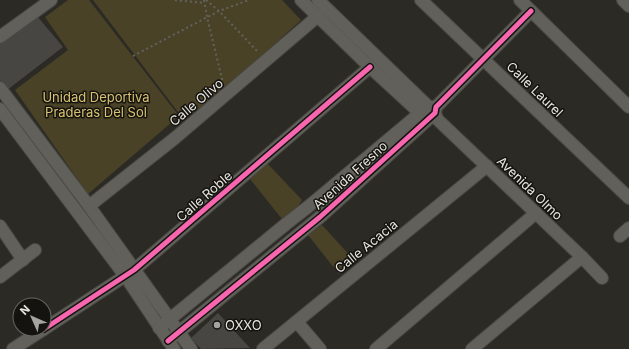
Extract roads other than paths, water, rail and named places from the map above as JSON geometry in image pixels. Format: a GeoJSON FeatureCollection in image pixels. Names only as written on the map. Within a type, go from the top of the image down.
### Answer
{"type":"FeatureCollection","features":[{"type":"Feature","properties":{"kind":"street"},"geometry":{"type":"LineString","coordinates":[[0,37],[51,0]]}},
{"type":"Feature","properties":{"kind":"street","name":"Avenida Olmo"},"geometry":{"type":"LineString","coordinates":[[301,0],[370,67],[431,113]]}},
{"type":"Feature","properties":{"kind":"street","name":"Avenida Olmo"},"geometry":{"type":"LineString","coordinates":[[318,0],[431,113],[582,257],[602,278]]}},
{"type":"Feature","properties":{"kind":"street","name":"Calle Laurel"},"geometry":{"type":"LineString","coordinates":[[421,0],[629,198]]}},
{"type":"Feature","properties":{"kind":"street"},"geometry":{"type":"LineString","coordinates":[[520,0],[629,107]]}},
{"type":"Feature","properties":{"kind":"street"},"geometry":{"type":"LineString","coordinates":[[623,0],[629,6]]}},
{"type":"Feature","properties":{"kind":"street","name":"Avenida Fresno"},"geometry":{"type":"LineString","coordinates":[[172,345],[179,333],[320,217],[431,113],[531,11]]}},
{"type":"Feature","properties":{"kind":"street","name":"Calle Olivo"},"geometry":{"type":"LineString","coordinates":[[89,206],[175,138],[318,16]]}},
{"type":"Feature","properties":{"kind":"street","name":"Calle Roble"},"geometry":{"type":"LineString","coordinates":[[52,324],[130,273],[370,67]]}},
{"type":"Feature","properties":{"kind":"street"},"geometry":{"type":"LineString","coordinates":[[0,88],[89,206],[130,273],[159,328],[172,345]]}},
{"type":"Feature","properties":{"kind":"street"},"geometry":{"type":"LineString","coordinates":[[14,107],[1,114],[191,349]]}},
{"type":"Feature","properties":{"kind":"street","name":"Avenida Fresno"},"geometry":{"type":"LineString","coordinates":[[159,328],[286,224],[431,113]]}},
{"type":"Feature","properties":{"kind":"street","name":"Calle Acacia"},"geometry":{"type":"LineString","coordinates":[[263,349],[487,166]]}},
{"type":"Feature","properties":{"kind":"street"},"geometry":{"type":"LineString","coordinates":[[309,206],[320,217]]}},
{"type":"Feature","properties":{"kind":"street"},"geometry":{"type":"LineString","coordinates":[[376,349],[536,213]]}},
{"type":"Feature","properties":{"kind":"street"},"geometry":{"type":"LineString","coordinates":[[0,226],[23,260]]}},
{"type":"Feature","properties":{"kind":"street"},"geometry":{"type":"LineString","coordinates":[[0,277],[35,250]]}},
{"type":"Feature","properties":{"kind":"street"},"geometry":{"type":"LineString","coordinates":[[472,349],[582,257]]}},
{"type":"Feature","properties":{"kind":"street"},"geometry":{"type":"LineString","coordinates":[[297,322],[320,349]]}},
{"type":"Feature","properties":{"kind":"street","name":"Calle Roble"},"geometry":{"type":"LineString","coordinates":[[12,349],[31,337]]}},
{"type":"Feature","properties":{"kind":"place","name":"OXXO"},"geometry":{"type":"Point","coordinates":[217,325]}},
{"type":"Feature","properties":{"kind":"park label","name":"Unidad Deportiva Praderas Del Sol"},"geometry":{"type":"Point","coordinates":[96,104]}}]}
